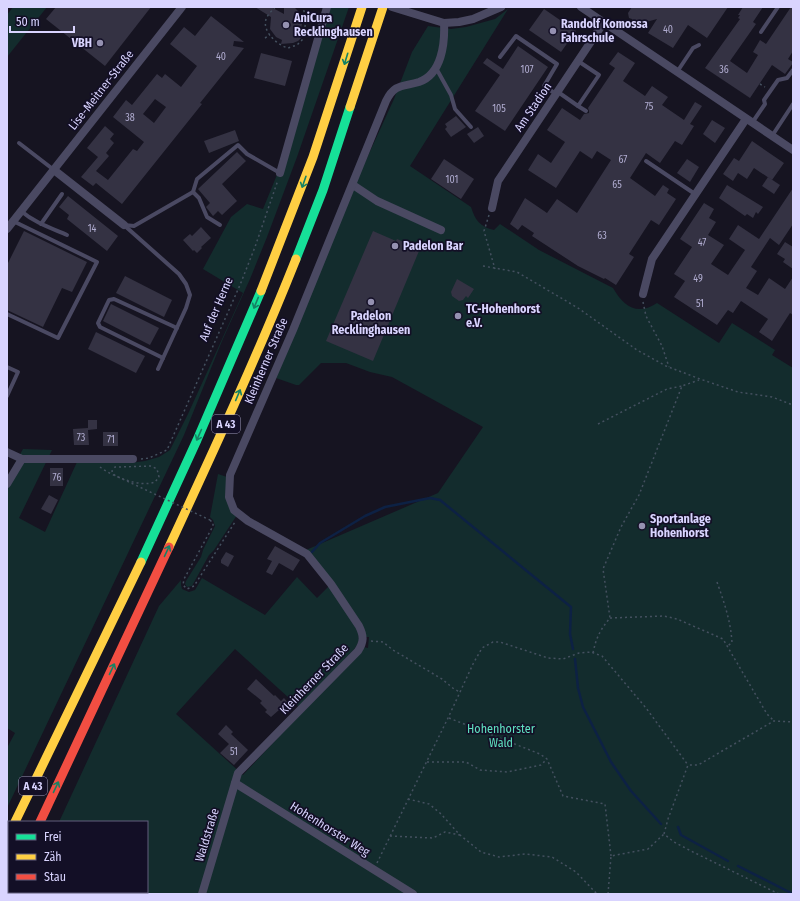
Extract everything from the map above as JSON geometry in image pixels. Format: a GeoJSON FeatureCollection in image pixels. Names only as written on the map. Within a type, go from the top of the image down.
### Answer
{"type":"FeatureCollection","features":[{"type":"Feature","properties":{"kind":"highway","name":"A 43"},"geometry":{"type":"LineString","coordinates":[[15,821],[158,525],[255,306],[296,204],[334,97],[361,8]]}},
{"type":"Feature","properties":{"kind":"highway","name":"A 43"},"geometry":{"type":"LineString","coordinates":[[40,821],[206,469],[281,296],[323,190],[382,11]]}},
{"type":"Feature","properties":{"kind":"street","name":"Lise-Meitner-Straße"},"geometry":{"type":"LineString","coordinates":[[7,229],[182,7]]}},
{"type":"Feature","properties":{"kind":"street"},"geometry":{"type":"LineString","coordinates":[[280,173],[327,7]]}},
{"type":"Feature","properties":{"kind":"street"},"geometry":{"type":"LineString","coordinates":[[392,7],[444,23],[473,19],[501,7]]}},
{"type":"Feature","properties":{"kind":"street"},"geometry":{"type":"LineString","coordinates":[[581,7],[793,150]]}},
{"type":"Feature","properties":{"kind":"street","name":"Am Stadion"},"geometry":{"type":"LineString","coordinates":[[492,208],[498,181],[604,22]]}},
{"type":"Feature","properties":{"kind":"street","name":"Kleinherner Straße"},"geometry":{"type":"LineString","coordinates":[[235,784],[238,772],[358,651],[364,640],[359,626],[307,554],[240,516],[234,510],[228,497],[230,475],[293,330],[391,92],[396,88],[420,82],[429,77],[436,68],[445,40],[444,23]]}},
{"type":"Feature","properties":{"kind":"street"},"geometry":{"type":"LineString","coordinates":[[642,294],[652,259],[695,194],[749,121]]}},
{"type":"Feature","properties":{"kind":"street"},"geometry":{"type":"LineString","coordinates":[[54,170],[124,225]]}},
{"type":"Feature","properties":{"kind":"street"},"geometry":{"type":"LineString","coordinates":[[352,185],[377,200],[441,230]]}},
{"type":"Feature","properties":{"kind":"street"},"geometry":{"type":"LineString","coordinates":[[7,452],[22,459],[133,459]]}},
{"type":"Feature","properties":{"kind":"street"},"geometry":{"type":"LineString","coordinates":[[7,484],[22,459]]}},
{"type":"Feature","properties":{"kind":"street","name":"Hohenhorster Weg"},"geometry":{"type":"LineString","coordinates":[[235,784],[413,894]]}},
{"type":"Feature","properties":{"kind":"street","name":"Waldstraße"},"geometry":{"type":"LineString","coordinates":[[202,894],[235,784]]}},
{"type":"Feature","properties":{"kind":"lane"},"geometry":{"type":"LineString","coordinates":[[761,32],[778,7]]}},
{"type":"Feature","properties":{"kind":"lane"},"geometry":{"type":"LineString","coordinates":[[500,57],[516,36],[558,64],[544,86],[586,111]]}},
{"type":"Feature","properties":{"kind":"lane"},"geometry":{"type":"LineString","coordinates":[[677,72],[693,48],[699,45]]}},
{"type":"Feature","properties":{"kind":"lane"},"geometry":{"type":"LineString","coordinates":[[578,61],[599,75],[578,106]]}},
{"type":"Feature","properties":{"kind":"lane"},"geometry":{"type":"LineString","coordinates":[[436,68],[451,94],[455,109],[472,127]]}},
{"type":"Feature","properties":{"kind":"lane"},"geometry":{"type":"LineString","coordinates":[[749,121],[766,104],[764,100],[778,80],[787,78],[793,70]]}},
{"type":"Feature","properties":{"kind":"lane"},"geometry":{"type":"LineString","coordinates":[[772,136],[793,104]]}},
{"type":"Feature","properties":{"kind":"lane"},"geometry":{"type":"LineString","coordinates":[[19,144],[54,170]]}},
{"type":"Feature","properties":{"kind":"lane"},"geometry":{"type":"LineString","coordinates":[[124,225],[134,226],[193,192],[197,179],[238,145],[247,154],[280,173]]}},
{"type":"Feature","properties":{"kind":"lane"},"geometry":{"type":"LineString","coordinates":[[646,161],[695,194]]}},
{"type":"Feature","properties":{"kind":"lane"},"geometry":{"type":"LineString","coordinates":[[193,192],[199,198],[207,216],[220,226]]}},
{"type":"Feature","properties":{"kind":"lane"},"geometry":{"type":"LineString","coordinates":[[40,224],[62,194]]}},
{"type":"Feature","properties":{"kind":"lane"},"geometry":{"type":"LineString","coordinates":[[21,212],[30,219],[67,235]]}},
{"type":"Feature","properties":{"kind":"lane"},"geometry":{"type":"LineString","coordinates":[[7,314],[58,338],[97,262],[13,221]]}},
{"type":"Feature","properties":{"kind":"lane"},"geometry":{"type":"LineString","coordinates":[[124,225],[179,274],[186,284],[190,295],[186,308],[158,369]]}},
{"type":"Feature","properties":{"kind":"lane"},"geometry":{"type":"LineString","coordinates":[[163,358],[100,327],[98,323],[109,300],[114,299],[176,328]]}},
{"type":"Feature","properties":{"kind":"lane"},"geometry":{"type":"LineString","coordinates":[[7,366],[18,372],[7,396]]}},
{"type":"Feature","properties":{"kind":"path"},"geometry":{"type":"LineString","coordinates":[[275,7],[268,15],[266,26],[270,35],[286,48],[301,42],[304,36],[306,20],[303,7]]}},
{"type":"Feature","properties":{"kind":"path"},"geometry":{"type":"LineString","coordinates":[[265,38],[270,35]]}},
{"type":"Feature","properties":{"kind":"path","name":"Auf der Herne"},"geometry":{"type":"LineString","coordinates":[[133,459],[149,458],[167,450],[240,285],[280,173]]}},
{"type":"Feature","properties":{"kind":"path"},"geometry":{"type":"LineString","coordinates":[[492,208],[484,231],[496,269]]}},
{"type":"Feature","properties":{"kind":"path"},"geometry":{"type":"LineString","coordinates":[[483,266],[517,272],[578,308],[637,350],[669,367],[738,392],[772,397],[793,405]]}},
{"type":"Feature","properties":{"kind":"path"},"geometry":{"type":"LineString","coordinates":[[642,294],[646,316],[662,346],[669,367]]}},
{"type":"Feature","properties":{"kind":"path"},"geometry":{"type":"LineString","coordinates":[[598,424],[667,389],[682,386],[700,379]]}},
{"type":"Feature","properties":{"kind":"path"},"geometry":{"type":"LineString","coordinates":[[610,618],[603,569],[621,527],[638,495],[682,386]]}},
{"type":"Feature","properties":{"kind":"path"},"geometry":{"type":"LineString","coordinates":[[98,459],[100,468],[112,474],[134,482],[149,484],[157,481],[159,477],[159,472],[157,469],[151,466],[119,466],[115,467],[112,471],[113,474],[116,476],[210,520],[213,523],[213,526],[184,579],[183,585],[187,589],[194,586],[240,516]]}},
{"type":"Feature","properties":{"kind":"path"},"geometry":{"type":"LineString","coordinates":[[717,582],[732,632],[732,643],[727,646]]}},
{"type":"Feature","properties":{"kind":"path"},"geometry":{"type":"LineString","coordinates":[[593,653],[595,640],[602,627],[610,618],[664,616],[677,619],[723,639],[766,714],[774,721]]}},
{"type":"Feature","properties":{"kind":"path"},"geometry":{"type":"LineString","coordinates":[[364,640],[383,642],[393,650],[442,679],[460,692]]}},
{"type":"Feature","properties":{"kind":"path"},"geometry":{"type":"LineString","coordinates":[[374,870],[473,664],[482,648],[493,642],[500,642],[548,658],[563,659],[579,653],[593,653],[602,656],[624,681],[688,765]]}},
{"type":"Feature","properties":{"kind":"path"},"geometry":{"type":"LineString","coordinates":[[448,718],[540,754],[547,759],[563,796],[605,804],[611,856],[608,894]]}},
{"type":"Feature","properties":{"kind":"path"},"geometry":{"type":"LineString","coordinates":[[688,765],[698,765],[774,721],[793,722]]}},
{"type":"Feature","properties":{"kind":"path"},"geometry":{"type":"LineString","coordinates":[[427,762],[466,762],[480,770],[507,772],[541,765],[547,759]]}},
{"type":"Feature","properties":{"kind":"path"},"geometry":{"type":"LineString","coordinates":[[611,856],[648,849],[664,834],[688,765]]}},
{"type":"Feature","properties":{"kind":"path"},"geometry":{"type":"LineString","coordinates":[[408,799],[429,804],[440,813],[460,835],[481,852],[499,857],[525,854],[552,857],[576,872],[597,894]]}},
{"type":"Feature","properties":{"kind":"path"},"geometry":{"type":"LineString","coordinates":[[390,836],[433,838],[445,832],[460,835]]}},
{"type":"Feature","properties":{"kind":"path"},"geometry":{"type":"LineString","coordinates":[[664,834],[674,842],[693,852],[779,894]]}},
{"type":"Feature","properties":{"kind":"green space"},"geometry":{"type":"Polygon","coordinates":[[[13,7],[47,7],[7,57],[7,15],[13,7]]]}},
{"type":"Feature","properties":{"kind":"green space"},"geometry":{"type":"Polygon","coordinates":[[[323,7],[349,7],[297,157],[267,237],[250,279],[222,341],[184,435],[7,808],[7,748],[15,733],[7,728],[7,478],[23,449],[52,450],[19,518],[45,532],[77,462],[130,463],[159,457],[170,450],[243,293],[203,269],[231,217],[247,204],[263,209],[283,160],[323,7]]]}},
{"type":"Feature","properties":{"kind":"green space","name":"Hohenhorster Wald"},"geometry":{"type":"Polygon","coordinates":[[[508,9],[410,166],[471,207],[476,219],[485,227],[494,230],[500,224],[539,250],[613,288],[626,305],[632,308],[643,309],[657,303],[719,343],[732,323],[775,350],[772,355],[793,368],[793,894],[25,894],[148,893],[148,821],[59,821],[159,606],[181,580],[182,589],[189,592],[195,590],[202,578],[265,615],[297,577],[317,598],[329,586],[358,628],[359,640],[357,646],[300,708],[235,649],[176,714],[243,775],[363,647],[368,648],[369,637],[366,637],[306,550],[438,493],[483,427],[392,377],[370,372],[346,363],[321,363],[299,385],[276,378],[361,171],[394,99],[412,52],[428,26],[451,29],[466,27],[495,19],[508,9]]]}},
{"type":"Feature","properties":{"kind":"green space"},"geometry":{"type":"Polygon","coordinates":[[[218,474],[227,477],[226,493],[237,515],[214,550],[209,555],[192,586],[187,587],[185,584],[186,581],[201,557],[215,526],[210,517],[218,474]]]}},
{"type":"Feature","properties":{"kind":"building","name":"VBH"},"geometry":{"type":"Polygon","coordinates":[[[56,7],[151,7],[105,66],[46,19],[56,7]]]}},
{"type":"Feature","properties":{"kind":"building","name":"AniCura Recklinghausen"},"geometry":{"type":"Polygon","coordinates":[[[255,7],[271,7],[284,14],[284,7],[295,8],[302,15],[300,16],[302,24],[300,33],[304,35],[298,41],[293,43],[281,44],[282,40],[276,37],[270,29],[271,17],[255,7]]]}},
{"type":"Feature","properties":{"kind":"building"},"geometry":{"type":"Polygon","coordinates":[[[632,7],[728,7],[707,38],[688,25],[673,48],[648,33],[657,19],[639,24],[635,22],[633,23],[632,19],[629,18],[628,13],[632,7]]]}},
{"type":"Feature","properties":{"kind":"building"},"geometry":{"type":"Polygon","coordinates":[[[743,7],[763,7],[753,22],[756,24],[730,61],[747,73],[758,55],[753,52],[760,40],[766,44],[791,7],[793,7],[793,51],[788,59],[793,63],[785,74],[772,65],[750,98],[705,68],[740,19],[738,18],[740,15],[738,15],[743,7]]]}},
{"type":"Feature","properties":{"kind":"building","name":"Randolf Komossa Fahrschule"},"geometry":{"type":"Polygon","coordinates":[[[544,9],[576,31],[561,52],[529,30],[544,9]]]}},
{"type":"Feature","properties":{"kind":"building"},"geometry":{"type":"Polygon","coordinates":[[[211,16],[244,42],[234,41],[233,46],[244,48],[200,103],[202,104],[122,204],[96,183],[93,186],[81,177],[98,157],[87,148],[105,126],[114,134],[110,139],[114,143],[106,153],[109,156],[96,171],[108,180],[133,149],[137,151],[144,142],[113,117],[126,100],[132,105],[157,74],[162,78],[165,74],[181,87],[197,66],[170,44],[184,27],[195,36],[211,16]],[[155,99],[143,114],[154,123],[166,107],[155,99]]]}},
{"type":"Feature","properties":{"kind":"building"},"geometry":{"type":"Polygon","coordinates":[[[518,46],[548,67],[505,131],[475,111],[500,75],[483,63],[487,58],[503,69],[518,46]]]}},
{"type":"Feature","properties":{"kind":"building"},"geometry":{"type":"Polygon","coordinates":[[[618,52],[635,63],[623,81],[645,96],[652,86],[668,97],[662,105],[684,120],[695,102],[702,106],[690,124],[694,126],[682,145],[675,141],[660,163],[646,153],[630,178],[655,196],[663,185],[669,189],[667,193],[676,199],[659,225],[651,220],[629,254],[634,257],[616,285],[605,278],[604,279],[578,266],[532,236],[534,233],[522,225],[518,230],[510,224],[525,198],[547,213],[557,199],[577,213],[611,160],[597,151],[592,159],[580,151],[556,188],[528,170],[538,154],[551,163],[565,142],[547,130],[562,108],[580,120],[584,114],[589,113],[588,108],[615,68],[609,64],[618,52]]]}},
{"type":"Feature","properties":{"kind":"building"},"geometry":{"type":"Polygon","coordinates":[[[261,53],[292,61],[285,86],[254,78],[261,53]]]}},
{"type":"Feature","properties":{"kind":"building"},"geometry":{"type":"Polygon","coordinates":[[[456,116],[466,127],[451,137],[445,129],[447,127],[445,124],[456,116]]]}},
{"type":"Feature","properties":{"kind":"building"},"geometry":{"type":"Polygon","coordinates":[[[712,120],[725,128],[715,143],[703,134],[712,120]]]}},
{"type":"Feature","properties":{"kind":"building"},"geometry":{"type":"Polygon","coordinates":[[[478,127],[484,136],[474,143],[467,134],[478,127]]]}},
{"type":"Feature","properties":{"kind":"building"},"geometry":{"type":"Polygon","coordinates":[[[235,130],[239,141],[209,153],[204,141],[235,130]]]}},
{"type":"Feature","properties":{"kind":"building"},"geometry":{"type":"Polygon","coordinates":[[[752,141],[784,163],[772,180],[754,168],[747,179],[738,173],[733,181],[723,174],[734,158],[739,161],[752,141]]]}},
{"type":"Feature","properties":{"kind":"building"},"geometry":{"type":"Polygon","coordinates":[[[237,152],[246,161],[222,184],[237,201],[222,215],[218,211],[213,216],[206,207],[210,203],[198,189],[237,152]]]}},
{"type":"Feature","properties":{"kind":"building"},"geometry":{"type":"Polygon","coordinates":[[[444,159],[474,179],[461,199],[431,179],[444,159]]]}},
{"type":"Feature","properties":{"kind":"building"},"geometry":{"type":"Polygon","coordinates":[[[687,159],[699,167],[690,182],[677,173],[687,159]]]}},
{"type":"Feature","properties":{"kind":"building"},"geometry":{"type":"Polygon","coordinates":[[[768,177],[780,185],[774,194],[762,186],[768,177]]]}},
{"type":"Feature","properties":{"kind":"building"},"geometry":{"type":"Polygon","coordinates":[[[727,185],[763,207],[758,214],[756,212],[753,218],[747,214],[745,216],[719,198],[727,185]]]}},
{"type":"Feature","properties":{"kind":"building"},"geometry":{"type":"Polygon","coordinates":[[[793,188],[793,224],[779,245],[770,238],[751,267],[757,271],[746,288],[758,295],[769,278],[785,289],[793,277],[793,315],[790,313],[772,341],[759,332],[768,319],[741,301],[733,313],[728,310],[717,325],[674,297],[685,281],[674,274],[692,247],[680,239],[704,203],[714,209],[709,218],[716,222],[708,235],[724,245],[711,264],[728,275],[745,250],[729,239],[738,225],[759,239],[793,188]]]}},
{"type":"Feature","properties":{"kind":"building"},"geometry":{"type":"Polygon","coordinates":[[[68,196],[118,236],[107,251],[67,219],[69,215],[59,207],[68,196]]]}},
{"type":"Feature","properties":{"kind":"building"},"geometry":{"type":"Polygon","coordinates":[[[201,227],[211,238],[197,253],[194,250],[193,251],[183,240],[190,234],[192,236],[201,227]]]}},
{"type":"Feature","properties":{"kind":"building"},"geometry":{"type":"Polygon","coordinates":[[[24,231],[87,262],[72,292],[62,288],[43,327],[7,310],[7,265],[24,231]]]}},
{"type":"Feature","properties":{"kind":"building","name":"Padelon Recklinghausen"},"geometry":{"type":"Polygon","coordinates":[[[373,231],[396,241],[397,239],[411,245],[411,247],[419,251],[373,361],[326,341],[373,231]]]}},
{"type":"Feature","properties":{"kind":"building"},"geometry":{"type":"Polygon","coordinates":[[[785,242],[793,247],[793,269],[783,262],[785,259],[777,254],[785,242]]]}},
{"type":"Feature","properties":{"kind":"building"},"geometry":{"type":"Polygon","coordinates":[[[125,276],[172,300],[164,317],[116,293],[125,276]]]}},
{"type":"Feature","properties":{"kind":"building"},"geometry":{"type":"Polygon","coordinates":[[[457,279],[474,289],[468,298],[466,296],[463,300],[459,301],[452,296],[451,292],[457,279]]]}},
{"type":"Feature","properties":{"kind":"building"},"geometry":{"type":"Polygon","coordinates":[[[111,304],[159,328],[150,345],[103,321],[111,304]]]}},
{"type":"Feature","properties":{"kind":"building"},"geometry":{"type":"Polygon","coordinates":[[[96,332],[145,356],[136,373],[88,349],[96,332]]]}},
{"type":"Feature","properties":{"kind":"building"},"geometry":{"type":"Polygon","coordinates":[[[88,420],[97,420],[97,429],[88,430],[89,445],[74,445],[73,429],[88,428],[88,420]]]}},
{"type":"Feature","properties":{"kind":"building"},"geometry":{"type":"Polygon","coordinates":[[[103,432],[118,432],[118,446],[103,446],[103,432]]]}},
{"type":"Feature","properties":{"kind":"building"},"geometry":{"type":"Polygon","coordinates":[[[50,468],[63,468],[63,486],[50,486],[50,468]]]}},
{"type":"Feature","properties":{"kind":"building"},"geometry":{"type":"Polygon","coordinates":[[[49,495],[58,500],[51,514],[41,509],[49,495]]]}},
{"type":"Feature","properties":{"kind":"building"},"geometry":{"type":"Polygon","coordinates":[[[275,546],[300,560],[293,571],[279,563],[272,575],[266,572],[272,561],[267,559],[275,546]]]}},
{"type":"Feature","properties":{"kind":"building"},"geometry":{"type":"Polygon","coordinates":[[[226,552],[234,556],[228,567],[221,563],[221,560],[226,552]]]}},
{"type":"Feature","properties":{"kind":"building"},"geometry":{"type":"Polygon","coordinates":[[[256,679],[274,696],[275,695],[281,701],[284,698],[289,704],[282,712],[279,710],[271,717],[265,712],[267,710],[260,703],[262,701],[247,689],[256,679]]]}},
{"type":"Feature","properties":{"kind":"building"},"geometry":{"type":"Polygon","coordinates":[[[226,725],[233,732],[231,734],[248,750],[234,765],[220,753],[229,744],[218,734],[226,725]]]}},
{"type":"Feature","properties":{"kind":"waterway"},"geometry":{"type":"LineString","coordinates":[[312,552],[320,543],[365,516],[385,507],[430,498],[440,500],[571,607],[570,634],[573,649]]}},
{"type":"Feature","properties":{"kind":"waterway"},"geometry":{"type":"LineString","coordinates":[[575,659],[578,688],[583,707],[611,762],[631,791],[661,824]]}},
{"type":"Feature","properties":{"kind":"waterway"},"geometry":{"type":"LineString","coordinates":[[678,827],[681,835],[728,861]]}},
{"type":"Feature","properties":{"kind":"waterway"},"geometry":{"type":"LineString","coordinates":[[738,866],[793,894]]}},
{"type":"Feature","properties":{"kind":"traffic: fast"},"geometry":{"type":"LineString","coordinates":[[296,259],[323,190],[350,107]]}},
{"type":"Feature","properties":{"kind":"traffic: fast"},"geometry":{"type":"LineString","coordinates":[[141,562],[197,440],[261,291]]}},
{"type":"Feature","properties":{"kind":"traffic: slow"},"geometry":{"type":"LineString","coordinates":[[261,291],[313,157],[362,7]]}},
{"type":"Feature","properties":{"kind":"traffic: slow"},"geometry":{"type":"LineString","coordinates":[[350,107],[383,7]]}},
{"type":"Feature","properties":{"kind":"traffic: slow"},"geometry":{"type":"LineString","coordinates":[[169,547],[250,368],[296,259]]}},
{"type":"Feature","properties":{"kind":"traffic: slow"},"geometry":{"type":"LineString","coordinates":[[15,821],[141,562]]}},
{"type":"Feature","properties":{"kind":"traffic: jam"},"geometry":{"type":"LineString","coordinates":[[40,821],[169,547]]}},
{"type":"Feature","properties":{"kind":"place","name":"AniCura Recklinghausen"},"geometry":{"type":"Point","coordinates":[286,25]}},
{"type":"Feature","properties":{"kind":"place","name":"Randolf Komossa Fahrschule"},"geometry":{"type":"Point","coordinates":[553,31]}},
{"type":"Feature","properties":{"kind":"place","name":"VBH"},"geometry":{"type":"Point","coordinates":[100,43]}},
{"type":"Feature","properties":{"kind":"place","name":"Padelon Bar"},"geometry":{"type":"Point","coordinates":[395,246]}},
{"type":"Feature","properties":{"kind":"place","name":"Padelon Recklinghausen"},"geometry":{"type":"Point","coordinates":[371,302]}},
{"type":"Feature","properties":{"kind":"place","name":"TC-Hohenhorst e.V."},"geometry":{"type":"Point","coordinates":[458,316]}},
{"type":"Feature","properties":{"kind":"place","name":"Sportanlage Hohenhorst"},"geometry":{"type":"Point","coordinates":[642,526]}}]}
